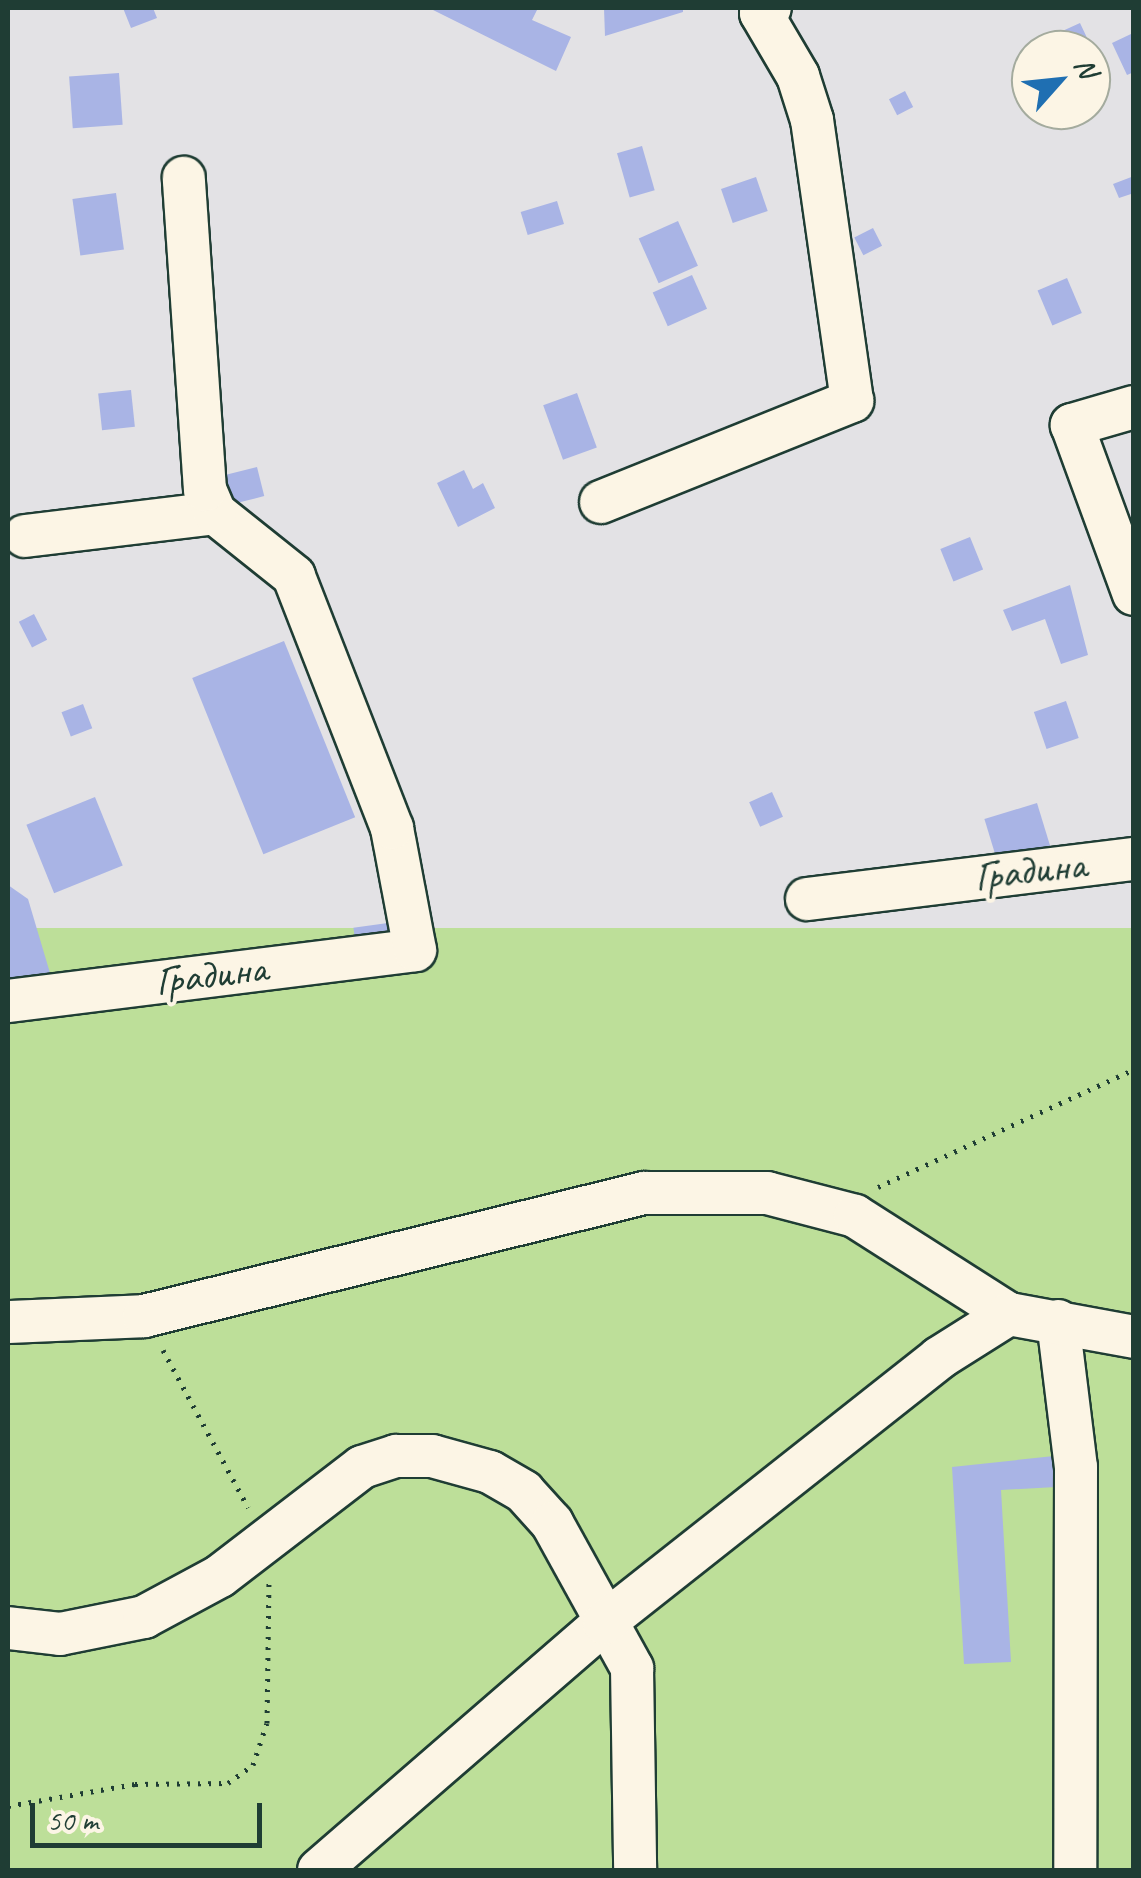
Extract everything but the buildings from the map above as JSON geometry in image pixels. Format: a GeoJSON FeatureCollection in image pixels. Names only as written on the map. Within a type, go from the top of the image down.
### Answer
{"type":"FeatureCollection","features":[{"type":"Feature","properties":{"kind":"street"},"geometry":{"type":"LineString","coordinates":[[601,502],[852,401],[812,120],[798,76],[766,10]]}},
{"type":"Feature","properties":{"kind":"street"},"geometry":{"type":"LineString","coordinates":[[25,536],[215,513],[199,468],[184,178]]}},
{"type":"Feature","properties":{"kind":"street"},"geometry":{"type":"LineString","coordinates":[[1134,407],[1072,426],[1134,594]]}},
{"type":"Feature","properties":{"kind":"street","name":"Градина"},"geometry":{"type":"LineString","coordinates":[[8,1001],[415,950],[374,774],[294,576],[215,513]]}},
{"type":"Feature","properties":{"kind":"street","name":"Градина"},"geometry":{"type":"LineString","coordinates":[[807,899],[1134,858]]}},
{"type":"Feature","properties":{"kind":"street"},"geometry":{"type":"LineString","coordinates":[[8,1322],[144,1316],[644,1193],[767,1193],[855,1216],[1009,1314],[1134,1337]]}},
{"type":"Feature","properties":{"kind":"street"},"geometry":{"type":"LineString","coordinates":[[318,1870],[604,1623],[880,1399],[1009,1314]]}},
{"type":"Feature","properties":{"kind":"street"},"geometry":{"type":"LineString","coordinates":[[1058,1321],[1076,1467],[1075,1870]]}},
{"type":"Feature","properties":{"kind":"street"},"geometry":{"type":"LineString","coordinates":[[8,1628],[60,1634],[144,1617],[268,1543],[362,1467],[432,1456],[524,1492],[552,1523],[632,1668],[634,1870]]}},
{"type":"Feature","properties":{"kind":"path"},"geometry":{"type":"LineString","coordinates":[[830,1209],[1134,1070]]}},
{"type":"Feature","properties":{"kind":"path"},"geometry":{"type":"LineString","coordinates":[[8,1806],[120,1786],[228,1783],[254,1765],[267,1723],[268,1543],[144,1316]]}},
{"type":"Feature","properties":{"kind":"green space"},"geometry":{"type":"Polygon","coordinates":[[[8,928],[1133,928],[1133,1870],[8,1870],[8,928]]]}}]}
